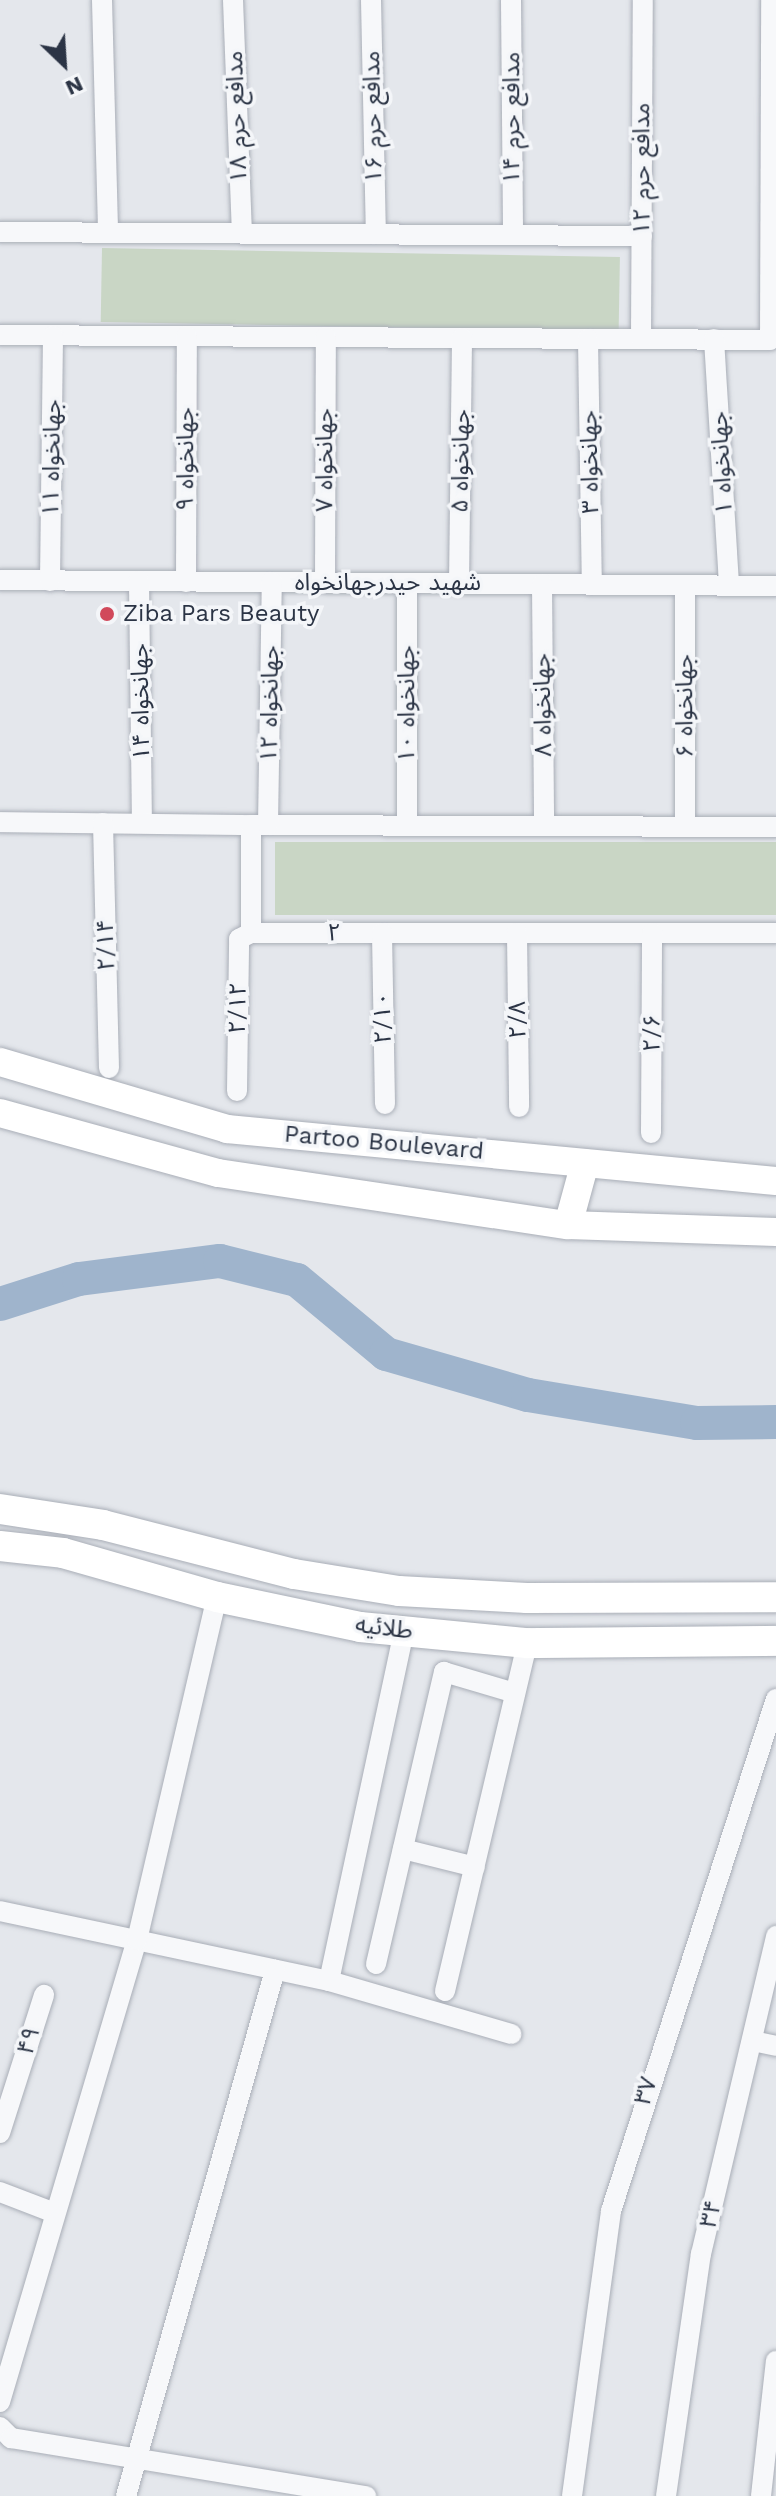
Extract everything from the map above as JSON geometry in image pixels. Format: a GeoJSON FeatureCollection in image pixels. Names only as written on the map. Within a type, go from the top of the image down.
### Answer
{"type":"FeatureCollection","features":[{"type":"Feature","properties":{"kind":"main road","name":"Partoo Boulevard"},"geometry":{"type":"LineString","coordinates":[[0,1062],[227,1129],[776,1181]]}},
{"type":"Feature","properties":{"kind":"main road","name":"Partoo Boulevard"},"geometry":{"type":"LineString","coordinates":[[0,1113],[218,1173],[568,1225],[776,1232]]}},
{"type":"Feature","properties":{"kind":"main road"},"geometry":{"type":"LineString","coordinates":[[568,1225],[585,1163]]}},
{"type":"Feature","properties":{"kind":"main road","name":"طلائیه"},"geometry":{"type":"LineString","coordinates":[[0,1509],[103,1525],[294,1574],[399,1591],[527,1598],[776,1597]]}},
{"type":"Feature","properties":{"kind":"main road","name":"طلائیه"},"geometry":{"type":"LineString","coordinates":[[0,1546],[63,1553],[217,1597],[404,1631],[527,1643],[776,1641]]}},
{"type":"Feature","properties":{"kind":"street"},"geometry":{"type":"LineString","coordinates":[[102,0],[108,232]]}},
{"type":"Feature","properties":{"kind":"street","name":"مدافع حرم ۱۸"},"geometry":{"type":"LineString","coordinates":[[233,0],[242,233]]}},
{"type":"Feature","properties":{"kind":"street","name":"مدافع حرم ۱۶"},"geometry":{"type":"LineString","coordinates":[[371,0],[376,234]]}},
{"type":"Feature","properties":{"kind":"street","name":"مدافع حرم ۱۴"},"geometry":{"type":"LineString","coordinates":[[511,0],[513,235]]}},
{"type":"Feature","properties":{"kind":"street","name":"مدافع حرم ۱۲"},"geometry":{"type":"LineString","coordinates":[[641,339],[643,0]]}},
{"type":"Feature","properties":{"kind":"street"},"geometry":{"type":"LineString","coordinates":[[0,335],[770,340],[771,0]]}},
{"type":"Feature","properties":{"kind":"street"},"geometry":{"type":"LineString","coordinates":[[0,232],[642,236]]}},
{"type":"Feature","properties":{"kind":"street","name":"جهانخواه ۱۱"},"geometry":{"type":"LineString","coordinates":[[50,581],[53,336]]}},
{"type":"Feature","properties":{"kind":"street","name":"جهانخواه ۹"},"geometry":{"type":"LineString","coordinates":[[186,582],[187,336]]}},
{"type":"Feature","properties":{"kind":"street","name":"جهانخواه ۷"},"geometry":{"type":"LineString","coordinates":[[325,583],[326,337]]}},
{"type":"Feature","properties":{"kind":"street","name":"جهانخواه ۵"},"geometry":{"type":"LineString","coordinates":[[459,584],[462,338]]}},
{"type":"Feature","properties":{"kind":"street","name":"جهانخواه ۳"},"geometry":{"type":"LineString","coordinates":[[588,339],[592,585]]}},
{"type":"Feature","properties":{"kind":"street","name":"جهانخواه ۱"},"geometry":{"type":"LineString","coordinates":[[714,339],[729,586]]}},
{"type":"Feature","properties":{"kind":"street","name":"شهید حیدرجهانخواه"},"geometry":{"type":"LineString","coordinates":[[0,580],[776,586]]}},
{"type":"Feature","properties":{"kind":"street","name":"جهانخواه ۱۴"},"geometry":{"type":"LineString","coordinates":[[139,581],[142,823]]}},
{"type":"Feature","properties":{"kind":"street","name":"جهانخواه ۱۲"},"geometry":{"type":"LineString","coordinates":[[260,825],[272,582]]}},
{"type":"Feature","properties":{"kind":"street","name":"جهانخواه ۱۰"},"geometry":{"type":"LineString","coordinates":[[407,583],[407,826]]}},
{"type":"Feature","properties":{"kind":"street","name":"جهانخواه ۸"},"geometry":{"type":"LineString","coordinates":[[542,584],[544,826]]}},
{"type":"Feature","properties":{"kind":"street","name":"جهانخواه ۶"},"geometry":{"type":"LineString","coordinates":[[685,585],[685,827]]}},
{"type":"Feature","properties":{"kind":"street"},"geometry":{"type":"LineString","coordinates":[[0,822],[776,827]]}},
{"type":"Feature","properties":{"kind":"street","name":"۲/۱۴"},"geometry":{"type":"LineString","coordinates":[[103,823],[109,1068]]}},
{"type":"Feature","properties":{"kind":"street"},"geometry":{"type":"LineString","coordinates":[[251,933],[260,825]]}},
{"type":"Feature","properties":{"kind":"street","name":"۲"},"geometry":{"type":"LineString","coordinates":[[251,933],[776,933]]}},
{"type":"Feature","properties":{"kind":"street","name":"۲/۱۲"},"geometry":{"type":"LineString","coordinates":[[237,1091],[239,939],[251,933]]}},
{"type":"Feature","properties":{"kind":"street","name":"۲/۱۰"},"geometry":{"type":"LineString","coordinates":[[382,933],[385,1104]]}},
{"type":"Feature","properties":{"kind":"street","name":"۲/۸"},"geometry":{"type":"LineString","coordinates":[[517,933],[519,1107]]}},
{"type":"Feature","properties":{"kind":"street","name":"۲/۶"},"geometry":{"type":"LineString","coordinates":[[651,1133],[652,933]]}},
{"type":"Feature","properties":{"kind":"street"},"geometry":{"type":"LineString","coordinates":[[0,2402],[137,1940],[217,1597]]}},
{"type":"Feature","properties":{"kind":"street"},"geometry":{"type":"LineString","coordinates":[[329,1981],[404,1631]]}},
{"type":"Feature","properties":{"kind":"street"},"geometry":{"type":"LineString","coordinates":[[445,1991],[527,1643]]}},
{"type":"Feature","properties":{"kind":"street"},"geometry":{"type":"LineString","coordinates":[[376,1964],[444,1672],[515,1693]]}},
{"type":"Feature","properties":{"kind":"street","name":"۳۷"},"geometry":{"type":"LineString","coordinates":[[572,2496],[611,2211],[776,1699]]}},
{"type":"Feature","properties":{"kind":"street"},"geometry":{"type":"LineString","coordinates":[[403,1849],[475,1867]]}},
{"type":"Feature","properties":{"kind":"street"},"geometry":{"type":"LineString","coordinates":[[0,1911],[329,1981],[511,2034]]}},
{"type":"Feature","properties":{"kind":"street","name":"۳۴"},"geometry":{"type":"LineString","coordinates":[[666,2496],[701,2254],[776,1936]]}},
{"type":"Feature","properties":{"kind":"street"},"geometry":{"type":"LineString","coordinates":[[126,2496],[133,2461],[275,1970]]}},
{"type":"Feature","properties":{"kind":"street","name":"۴۹"},"geometry":{"type":"LineString","coordinates":[[0,2133],[44,1995]]}},
{"type":"Feature","properties":{"kind":"street"},"geometry":{"type":"LineString","coordinates":[[753,2041],[776,2046]]}},
{"type":"Feature","properties":{"kind":"street"},"geometry":{"type":"LineString","coordinates":[[0,2192],[55,2213]]}},
{"type":"Feature","properties":{"kind":"street"},"geometry":{"type":"LineString","coordinates":[[761,2496],[776,2361]]}},
{"type":"Feature","properties":{"kind":"street"},"geometry":{"type":"LineString","coordinates":[[0,2427],[11,2438],[133,2461],[244,2487],[366,2496]]}},
{"type":"Feature","properties":{"kind":"green space"},"geometry":{"type":"Polygon","coordinates":[[[102,248],[620,257],[619,331],[101,322],[102,248]]]}},
{"type":"Feature","properties":{"kind":"green space"},"geometry":{"type":"Polygon","coordinates":[[[275,842],[776,842],[776,915],[275,915],[275,842]]]}},
{"type":"Feature","properties":{"kind":"waterway"},"geometry":{"type":"LineString","coordinates":[[0,1304],[79,1279],[220,1261],[297,1280],[386,1354],[528,1395],[697,1423],[776,1422]]}},
{"type":"Feature","properties":{"kind":"place","name":"Ziba Pars Beauty"},"geometry":{"type":"Point","coordinates":[107,614]}}]}
